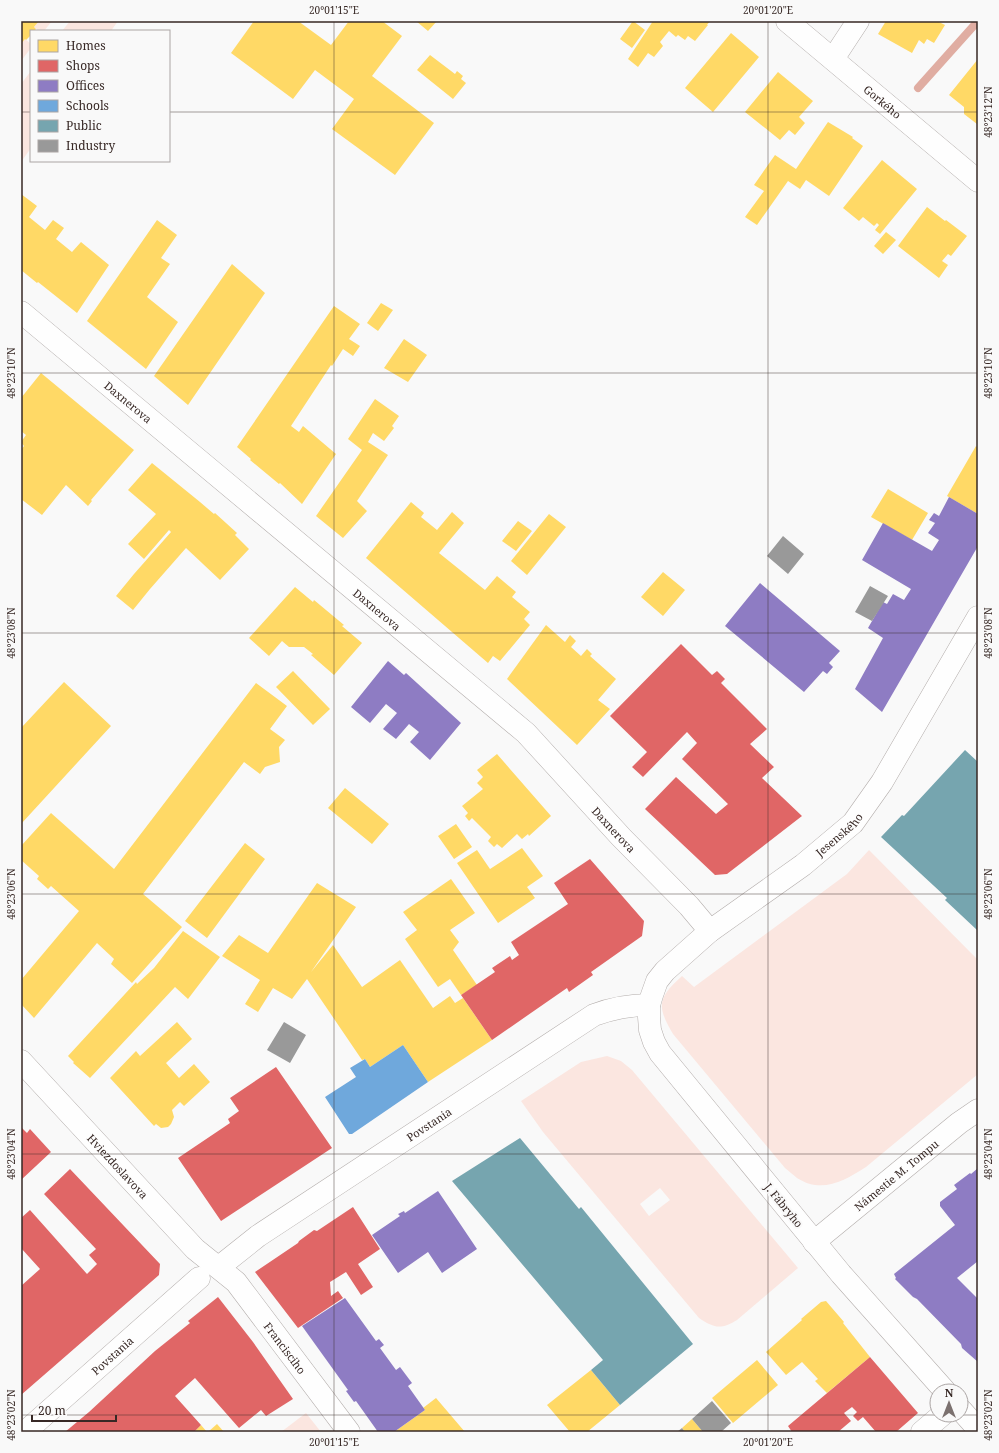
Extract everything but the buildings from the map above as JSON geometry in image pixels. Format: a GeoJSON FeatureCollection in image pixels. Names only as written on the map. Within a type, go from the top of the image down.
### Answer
{"type":"FeatureCollection","features":[{"type":"Feature","properties":{"kind":"street","name":"Gorkého"},"geometry":{"type":"LineString","coordinates":[[787,21],[978,181]]}},
{"type":"Feature","properties":{"kind":"street"},"geometry":{"type":"LineString","coordinates":[[833,59],[858,21]]}},
{"type":"Feature","properties":{"kind":"street","name":"Daxnerova"},"geometry":{"type":"LineString","coordinates":[[21,312],[526,733],[621,836],[689,906],[710,931]]}},
{"type":"Feature","properties":{"kind":"street","name":"Jesenského"},"geometry":{"type":"LineString","coordinates":[[649,1005],[657,981],[665,971],[710,931],[803,865],[852,823],[882,782],[978,617]]}},
{"type":"Feature","properties":{"kind":"street","name":"Povstania"},"geometry":{"type":"LineString","coordinates":[[219,1267],[258,1236],[594,1015],[631,1005],[649,1005]]}},
{"type":"Feature","properties":{"kind":"street","name":"J. Fábryho"},"geometry":{"type":"LineString","coordinates":[[649,1005],[650,1030],[660,1053],[814,1242],[938,1383]]}},
{"type":"Feature","properties":{"kind":"street","name":"Hviezdoslavova"},"geometry":{"type":"LineString","coordinates":[[21,1061],[196,1249],[219,1267]]}},
{"type":"Feature","properties":{"kind":"street","name":"Námestie M. Tompu"},"geometry":{"type":"LineString","coordinates":[[814,1242],[959,1122],[978,1110]]}},
{"type":"Feature","properties":{"kind":"street","name":"Francisciho"},"geometry":{"type":"LineString","coordinates":[[219,1267],[236,1282],[349,1432]]}},
{"type":"Feature","properties":{"kind":"street","name":"Povstania"},"geometry":{"type":"LineString","coordinates":[[25,1432],[199,1278]]}},
{"type":"Feature","properties":{"kind":"street"},"geometry":{"type":"LineString","coordinates":[[969,1419],[978,1429]]}},
{"type":"Feature","properties":{"kind":"street"},"geometry":{"type":"LineString","coordinates":[[922,1432],[933,1423]]}},
{"type":"Feature","properties":{"kind":"shaded area"},"geometry":{"type":"Polygon","coordinates":[[[39,21],[52,21],[45,30],[38,30],[34,27],[39,21]]]}},
{"type":"Feature","properties":{"kind":"shaded area"},"geometry":{"type":"Polygon","coordinates":[[[70,21],[118,21],[112,30],[63,30],[70,21]]]}},
{"type":"Feature","properties":{"kind":"shaded area"},"geometry":{"type":"Polygon","coordinates":[[[25,39],[30,43],[30,49],[21,61],[21,44],[25,39]]]}},
{"type":"Feature","properties":{"kind":"shaded area"},"geometry":{"type":"Polygon","coordinates":[[[30,72],[30,149],[21,162],[21,84],[30,72]]]}},
{"type":"Feature","properties":{"kind":"shaded area"},"geometry":{"type":"Polygon","coordinates":[[[869,850],[978,960],[978,1074],[866,1167],[833,1184],[815,1185],[806,1183],[797,1178],[785,1168],[673,1034],[664,1016],[662,1002],[668,990],[682,976],[694,987],[847,874],[869,850]]]}},
{"type":"Feature","properties":{"kind":"shaded area"},"geometry":{"type":"Polygon","coordinates":[[[607,1056],[621,1061],[632,1070],[798,1268],[737,1320],[722,1326],[713,1326],[699,1318],[543,1132],[521,1101],[581,1062],[607,1056]],[[660,1188],[640,1204],[649,1216],[670,1200],[660,1188]]]}},
{"type":"Feature","properties":{"kind":"shaded area"},"geometry":{"type":"Polygon","coordinates":[[[306,1413],[321,1432],[281,1432],[306,1413]]]}},
{"type":"Feature","properties":{"kind":"waterway"},"geometry":{"type":"LineString","coordinates":[[918,88],[978,21]]}}]}
